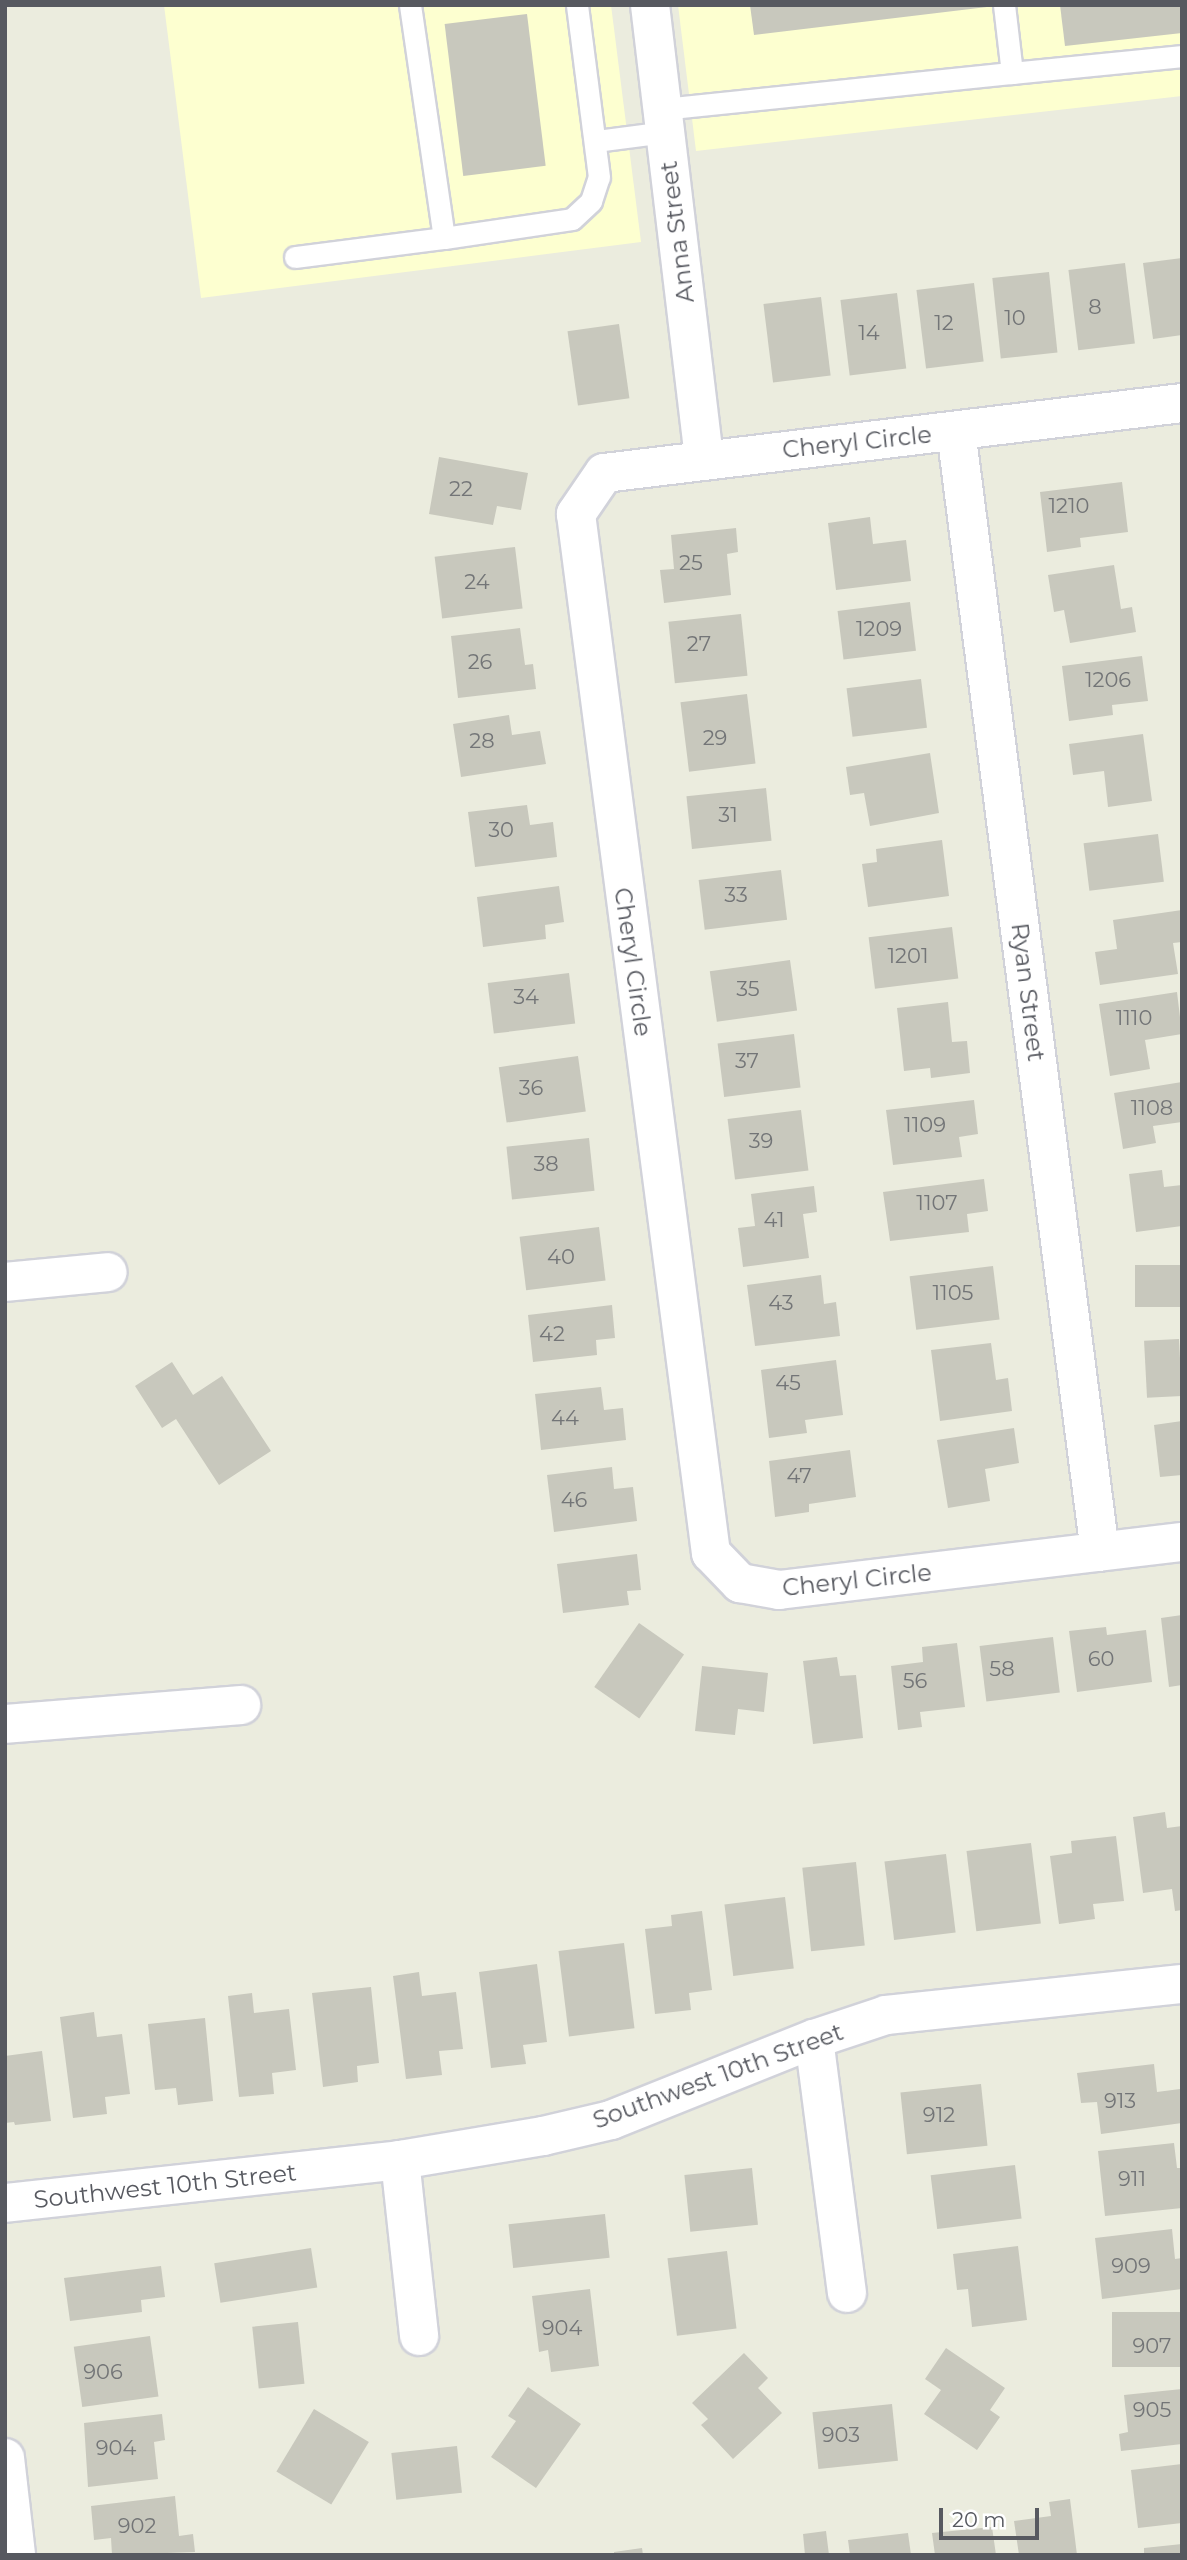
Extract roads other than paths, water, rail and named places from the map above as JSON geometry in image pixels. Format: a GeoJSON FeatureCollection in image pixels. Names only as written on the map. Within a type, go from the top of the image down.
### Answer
{"type":"FeatureCollection","features":[{"type":"Feature","properties":{"kind":"street","name":"Anna Street"},"geometry":{"type":"LineString","coordinates":[[650,5],[704,459]]}},
{"type":"Feature","properties":{"kind":"street","name":"Cheryl Circle"},"geometry":{"type":"LineString","coordinates":[[1182,403],[604,473],[576,514],[711,1553],[740,1583],[779,1590],[1182,1542]]}},
{"type":"Feature","properties":{"kind":"street","name":"Ryan Street"},"geometry":{"type":"LineString","coordinates":[[956,431],[1100,1552]]}},
{"type":"Feature","properties":{"kind":"street"},"geometry":{"type":"LineString","coordinates":[[5,1282],[108,1272]]}},
{"type":"Feature","properties":{"kind":"street"},"geometry":{"type":"LineString","coordinates":[[5,1724],[241,1705]]}},
{"type":"Feature","properties":{"kind":"street","name":"Southwest 10th Street"},"geometry":{"type":"LineString","coordinates":[[5,2203],[400,2160],[543,2136],[611,2120],[814,2039],[886,2015],[1182,1984]]}},
{"type":"Feature","properties":{"kind":"street"},"geometry":{"type":"LineString","coordinates":[[814,2039],[847,2292]]}},
{"type":"Feature","properties":{"kind":"street"},"geometry":{"type":"LineString","coordinates":[[400,2160],[419,2336]]}},
{"type":"Feature","properties":{"kind":"street"},"geometry":{"type":"LineString","coordinates":[[5,2458],[16,2555]]}},
{"type":"Feature","properties":{"kind":"lane"},"geometry":{"type":"LineString","coordinates":[[410,5],[444,238]]}},
{"type":"Feature","properties":{"kind":"lane"},"geometry":{"type":"LineString","coordinates":[[295,257],[572,219],[592,201],[599,177],[577,5]]}},
{"type":"Feature","properties":{"kind":"lane"},"geometry":{"type":"LineString","coordinates":[[1004,5],[1012,73]]}},
{"type":"Feature","properties":{"kind":"lane"},"geometry":{"type":"LineString","coordinates":[[596,141],[664,121],[1012,73],[1182,56]]}}]}
